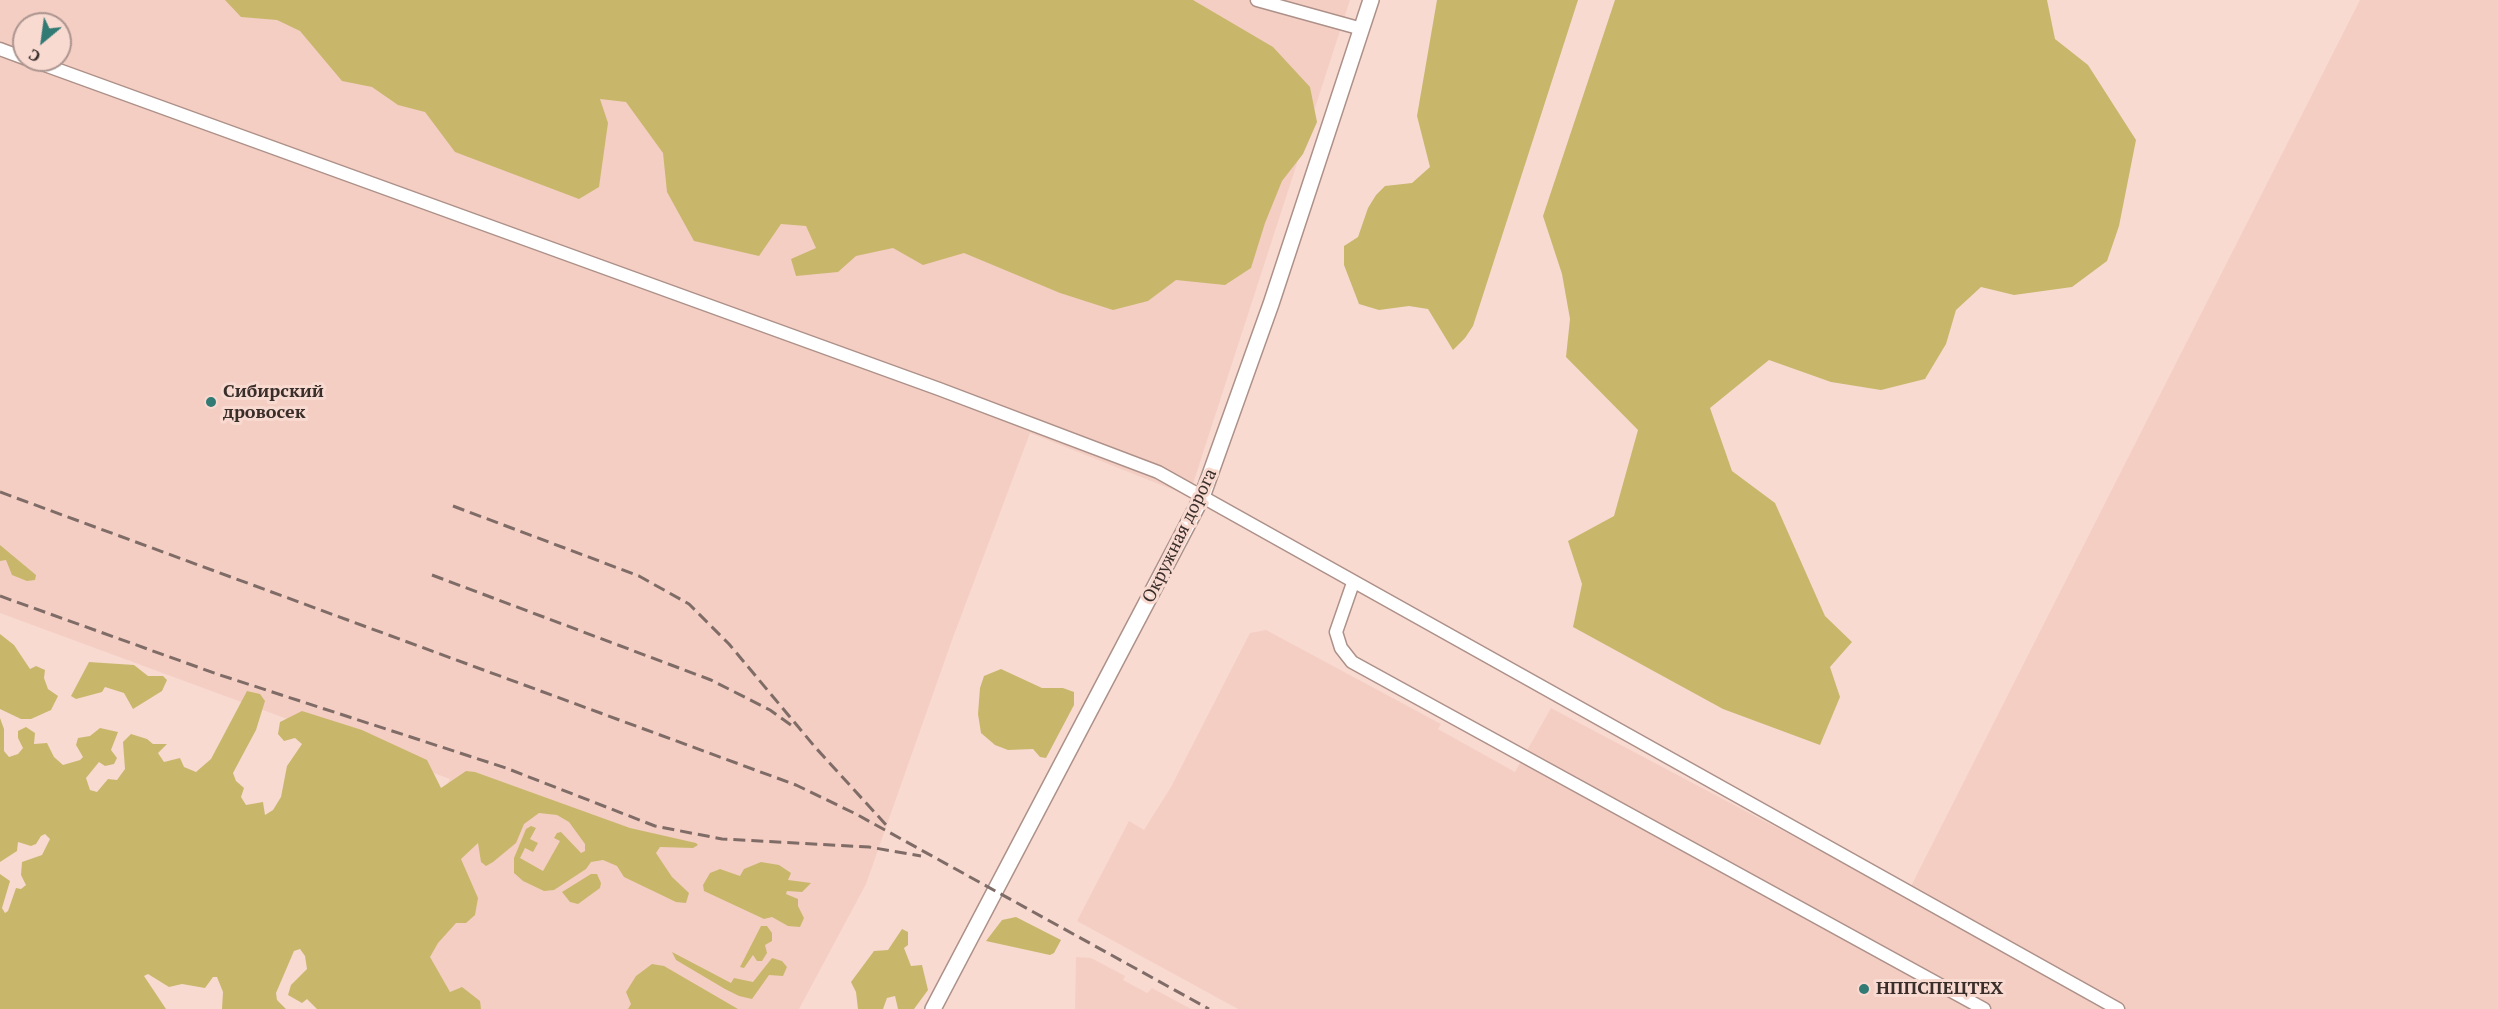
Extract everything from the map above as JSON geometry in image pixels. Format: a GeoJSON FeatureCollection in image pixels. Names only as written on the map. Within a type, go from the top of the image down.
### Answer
{"type":"FeatureCollection","features":[{"type":"Feature","properties":{"kind":"main road","name":"Окружная дорога"},"geometry":{"type":"LineString","coordinates":[[933,1009],[1202,497],[1271,304],[1371,0]]}},
{"type":"Feature","properties":{"kind":"street"},"geometry":{"type":"LineString","coordinates":[[1257,0],[1362,29]]}},
{"type":"Feature","properties":{"kind":"street"},"geometry":{"type":"LineString","coordinates":[[64,72],[1130,460],[1202,497],[1353,584],[2118,1009]]}},
{"type":"Feature","properties":{"kind":"street"},"geometry":{"type":"LineString","coordinates":[[1353,584],[1336,632],[1341,648],[1352,663],[1984,1009]]}},
{"type":"Feature","properties":{"kind":"shaded area"},"geometry":{"type":"Polygon","coordinates":[[[0,0],[1350,0],[1189,496],[1030,433],[952,640],[866,884],[799,1009],[424,1009],[356,969],[450,779],[0,613],[0,0]]]}},
{"type":"Feature","properties":{"kind":"shaded area"},"geometry":{"type":"Polygon","coordinates":[[[225,0],[1193,0],[1273,47],[1310,87],[1317,122],[1303,154],[1282,181],[1265,223],[1251,268],[1225,285],[1176,280],[1148,301],[1113,310],[1060,293],[964,253],[923,265],[893,248],[856,256],[838,272],[796,276],[791,259],[816,248],[806,226],[781,224],[759,256],[694,241],[667,192],[663,153],[626,102],[600,99],[608,123],[599,187],[579,199],[455,152],[425,112],[398,105],[372,87],[342,81],[300,31],[277,20],[241,17],[225,0]]]}},
{"type":"Feature","properties":{"kind":"shaded area"},"geometry":{"type":"Polygon","coordinates":[[[1437,0],[1578,0],[1473,326],[1453,350],[1428,309],[1409,306],[1379,310],[1359,304],[1344,265],[1344,246],[1358,237],[1368,208],[1376,195],[1385,186],[1412,183],[1430,167],[1417,116],[1437,0]]]}},
{"type":"Feature","properties":{"kind":"shaded area"},"geometry":{"type":"Polygon","coordinates":[[[1615,0],[2047,0],[2055,39],[2088,65],[2136,140],[2119,226],[2107,261],[2072,287],[2014,295],[1981,287],[1956,310],[1946,344],[1925,379],[1881,390],[1831,382],[1769,360],[1710,408],[1732,471],[1775,503],[1825,616],[1852,642],[1830,667],[1840,697],[1820,745],[1723,709],[1573,627],[1582,584],[1568,541],[1614,516],[1638,430],[1566,357],[1570,319],[1562,274],[1543,216],[1615,0]]]}},
{"type":"Feature","properties":{"kind":"shaded area"},"geometry":{"type":"Polygon","coordinates":[[[2360,0],[2498,0],[2498,1009],[1238,1009],[1077,921],[1129,821],[1144,830],[1171,787],[1250,633],[1266,630],[1441,724],[1438,729],[1515,772],[1551,708],[1906,896],[2360,0]]]}},
{"type":"Feature","properties":{"kind":"shaded area"},"geometry":{"type":"Polygon","coordinates":[[[0,545],[36,575],[35,580],[27,581],[12,575],[6,560],[0,561],[0,545]]]}},
{"type":"Feature","properties":{"kind":"shaded area"},"geometry":{"type":"Polygon","coordinates":[[[0,634],[14,645],[30,669],[36,666],[45,670],[44,678],[48,689],[58,696],[51,710],[31,719],[21,719],[0,709],[0,634]]]}},
{"type":"Feature","properties":{"kind":"shaded area"},"geometry":{"type":"Polygon","coordinates":[[[89,662],[134,665],[148,676],[163,676],[167,680],[162,691],[133,709],[124,693],[105,687],[102,692],[76,699],[71,696],[89,662]]]}},
{"type":"Feature","properties":{"kind":"shaded area"},"geometry":{"type":"Polygon","coordinates":[[[1001,669],[1042,688],[1063,688],[1074,692],[1074,705],[1046,758],[1040,757],[1033,749],[1008,750],[995,745],[981,733],[978,714],[980,688],[984,676],[1001,669]]]}},
{"type":"Feature","properties":{"kind":"shaded area"},"geometry":{"type":"Polygon","coordinates":[[[247,691],[260,694],[265,701],[256,730],[233,773],[236,781],[244,788],[241,797],[246,805],[263,802],[265,815],[273,810],[281,797],[287,766],[302,744],[295,738],[284,741],[278,734],[280,722],[302,711],[362,730],[427,760],[441,788],[466,771],[475,772],[630,828],[696,843],[698,845],[693,848],[660,847],[656,853],[672,877],[689,893],[686,903],[676,902],[624,877],[617,866],[603,860],[591,862],[586,869],[554,890],[544,891],[523,881],[514,873],[514,858],[526,829],[531,826],[536,828],[530,839],[538,843],[533,852],[525,848],[520,858],[543,871],[560,841],[554,838],[557,833],[561,832],[581,853],[585,851],[585,844],[569,822],[557,815],[539,813],[524,824],[516,843],[493,862],[486,866],[481,862],[478,843],[461,859],[478,898],[475,915],[466,923],[456,923],[438,943],[430,957],[450,992],[462,987],[480,1001],[481,1009],[317,1009],[307,999],[302,1003],[288,995],[291,985],[307,969],[305,956],[300,949],[294,951],[276,993],[277,1000],[286,1009],[222,1009],[223,992],[217,977],[213,977],[205,988],[182,984],[169,987],[148,974],[144,976],[166,1009],[0,1009],[0,874],[10,881],[2,908],[5,913],[8,911],[16,888],[21,889],[26,885],[21,875],[22,862],[42,855],[50,839],[45,834],[31,846],[18,842],[17,851],[0,862],[0,718],[4,729],[4,751],[9,757],[18,754],[23,748],[18,738],[18,731],[26,727],[35,733],[34,744],[47,743],[54,757],[63,765],[83,757],[76,745],[78,738],[90,736],[100,728],[118,732],[111,750],[117,758],[114,764],[105,766],[99,762],[86,778],[90,790],[97,792],[108,779],[117,780],[125,769],[123,742],[131,734],[147,739],[153,744],[167,744],[158,753],[164,762],[180,758],[184,767],[196,772],[211,759],[247,691]]]}},
{"type":"Feature","properties":{"kind":"shaded area"},"geometry":{"type":"Polygon","coordinates":[[[761,862],[779,865],[791,873],[788,880],[811,883],[802,892],[787,891],[786,894],[798,899],[798,906],[804,918],[800,927],[788,926],[772,917],[764,919],[704,891],[703,885],[710,873],[720,869],[740,876],[744,869],[761,862]]]}},
{"type":"Feature","properties":{"kind":"shaded area"},"geometry":{"type":"Polygon","coordinates":[[[591,874],[597,874],[601,883],[600,888],[578,904],[570,902],[562,892],[591,874]]]}},
{"type":"Feature","properties":{"kind":"shaded area"},"geometry":{"type":"Polygon","coordinates":[[[1016,917],[1061,940],[1054,953],[1050,955],[986,941],[1002,920],[1016,917]]]}},
{"type":"Feature","properties":{"kind":"shaded area"},"geometry":{"type":"Polygon","coordinates":[[[761,926],[767,926],[772,933],[772,941],[765,945],[767,953],[762,961],[757,961],[753,955],[744,968],[740,967],[761,926]]]}},
{"type":"Feature","properties":{"kind":"shaded area"},"geometry":{"type":"Polygon","coordinates":[[[902,929],[908,932],[908,945],[904,948],[911,966],[922,965],[928,990],[914,1009],[898,1009],[895,996],[887,998],[883,1009],[858,1009],[856,992],[851,982],[874,951],[888,950],[902,929]]]}},
{"type":"Feature","properties":{"kind":"shaded area"},"geometry":{"type":"Polygon","coordinates":[[[672,952],[731,983],[734,978],[753,982],[772,958],[782,961],[787,967],[783,976],[769,975],[752,999],[725,989],[676,960],[672,952]]]}},
{"type":"Feature","properties":{"kind":"shaded area"},"geometry":{"type":"Polygon","coordinates":[[[1076,957],[1091,958],[1125,976],[1123,980],[1147,993],[1152,988],[1191,1009],[1075,1009],[1076,957]]]}},
{"type":"Feature","properties":{"kind":"shaded area"},"geometry":{"type":"Polygon","coordinates":[[[652,964],[664,966],[738,1009],[628,1009],[631,1004],[626,992],[636,976],[652,964]]]}},
{"type":"Feature","properties":{"kind":"railway"},"geometry":{"type":"LineString","coordinates":[[0,492],[796,785],[856,814],[1209,1009]]}},
{"type":"Feature","properties":{"kind":"railway"},"geometry":{"type":"LineString","coordinates":[[453,506],[639,576],[689,604],[729,644],[815,747],[888,827]]}},
{"type":"Feature","properties":{"kind":"railway"},"geometry":{"type":"LineString","coordinates":[[432,575],[711,680],[770,710],[791,725]]}},
{"type":"Feature","properties":{"kind":"railway"},"geometry":{"type":"LineString","coordinates":[[0,596],[217,674],[506,768],[655,826],[722,839],[869,847],[921,856]]}},
{"type":"Feature","properties":{"kind":"place","name":"Сибирский дровосек"},"geometry":{"type":"Point","coordinates":[211,402]}},
{"type":"Feature","properties":{"kind":"place","name":"НППСПЕЦТЕХ"},"geometry":{"type":"Point","coordinates":[1864,989]}}]}
